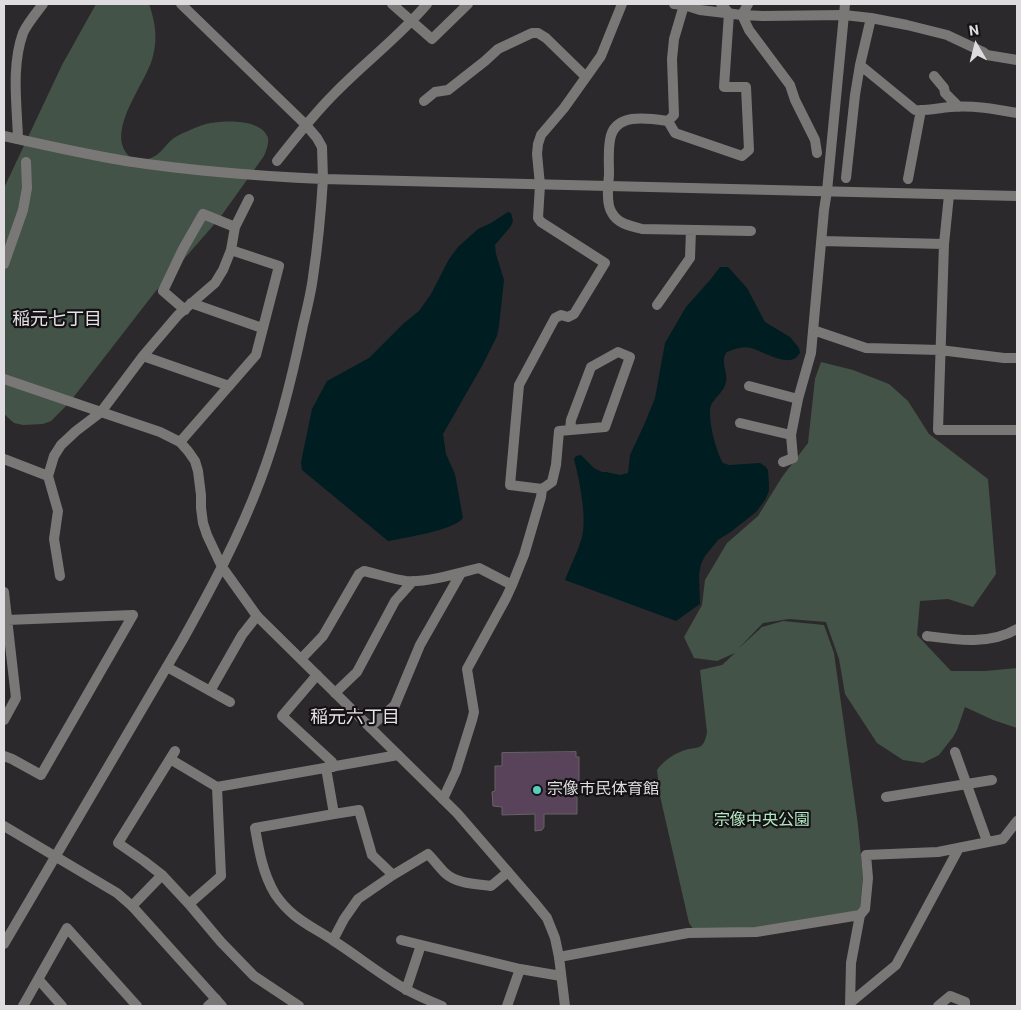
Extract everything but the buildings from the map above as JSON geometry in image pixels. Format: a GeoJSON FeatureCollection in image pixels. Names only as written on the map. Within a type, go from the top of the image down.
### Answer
{"type":"FeatureCollection","features":[{"type":"Feature","properties":{"kind":"street"},"geometry":{"type":"LineString","coordinates":[[18,139],[16,94],[18,56],[24,32],[43,4]]}},
{"type":"Feature","properties":{"kind":"street"},"geometry":{"type":"LineString","coordinates":[[4,944],[167,667],[210,590],[244,521],[260,482],[287,396],[313,278],[323,179],[322,147],[306,125],[181,4]]}},
{"type":"Feature","properties":{"kind":"street"},"geometry":{"type":"LineString","coordinates":[[392,4],[432,39],[468,4]]}},
{"type":"Feature","properties":{"kind":"street"},"geometry":{"type":"LineString","coordinates":[[276,161],[334,93],[412,22],[427,4]]}},
{"type":"Feature","properties":{"kind":"street"},"geometry":{"type":"LineString","coordinates":[[570,429],[571,420],[591,367],[618,352],[630,357],[605,427],[559,431],[556,465],[552,482],[542,489],[510,485],[519,385],[555,318],[561,315],[568,317],[574,314],[605,263],[541,222],[538,218],[540,185],[538,144],[541,135],[564,108],[601,56],[622,4]]}},
{"type":"Feature","properties":{"kind":"street"},"geometry":{"type":"LineString","coordinates":[[668,121],[675,133],[742,156],[749,150],[746,87],[724,87],[729,13],[721,4]]}},
{"type":"Feature","properties":{"kind":"street"},"geometry":{"type":"LineString","coordinates":[[742,15],[748,4]]}},
{"type":"Feature","properties":{"kind":"street"},"geometry":{"type":"LineString","coordinates":[[783,462],[794,458],[790,435],[798,399],[812,353],[824,210],[845,4]]}},
{"type":"Feature","properties":{"kind":"street"},"geometry":{"type":"LineString","coordinates":[[750,231],[642,229],[629,226],[618,220],[611,213],[608,186],[610,139],[613,130],[620,123],[630,119],[668,121],[674,115],[672,59],[679,5],[700,10],[742,15],[844,15],[871,18],[939,33],[987,55],[1017,60]]}},
{"type":"Feature","properties":{"kind":"street"},"geometry":{"type":"LineString","coordinates":[[742,15],[749,30],[790,85],[814,140],[817,153]]}},
{"type":"Feature","properties":{"kind":"street"},"geometry":{"type":"LineString","coordinates":[[846,178],[855,94],[871,18]]}},
{"type":"Feature","properties":{"kind":"street"},"geometry":{"type":"LineString","coordinates":[[424,101],[435,92],[448,90],[498,49],[532,33],[538,33],[546,38],[586,77]]}},
{"type":"Feature","properties":{"kind":"street"},"geometry":{"type":"LineString","coordinates":[[860,65],[915,110],[984,107],[1017,113]]}},
{"type":"Feature","properties":{"kind":"street"},"geometry":{"type":"LineString","coordinates":[[934,76],[944,88],[945,93],[959,107]]}},
{"type":"Feature","properties":{"kind":"street"},"geometry":{"type":"LineString","coordinates":[[908,179],[921,110]]}},
{"type":"Feature","properties":{"kind":"street"},"geometry":{"type":"LineString","coordinates":[[4,136],[126,161],[245,175],[540,185],[1017,196]]}},
{"type":"Feature","properties":{"kind":"street"},"geometry":{"type":"LineString","coordinates":[[4,264],[23,210],[27,188],[26,162]]}},
{"type":"Feature","properties":{"kind":"street"},"geometry":{"type":"LineString","coordinates":[[948,194],[944,244],[938,430],[1017,430]]}},
{"type":"Feature","properties":{"kind":"street"},"geometry":{"type":"LineString","coordinates":[[60,576],[54,539],[58,511],[48,476],[54,456],[61,445],[101,412],[142,356],[178,315],[215,283],[223,270],[231,250],[235,227],[249,199]]}},
{"type":"Feature","properties":{"kind":"street"},"geometry":{"type":"LineString","coordinates":[[235,227],[202,214],[163,291],[188,307],[262,328]]}},
{"type":"Feature","properties":{"kind":"street"},"geometry":{"type":"LineString","coordinates":[[657,306],[690,258],[691,230]]}},
{"type":"Feature","properties":{"kind":"street"},"geometry":{"type":"LineString","coordinates":[[822,241],[944,244]]}},
{"type":"Feature","properties":{"kind":"street"},"geometry":{"type":"LineString","coordinates":[[180,442],[256,355],[279,266],[231,250]]}},
{"type":"Feature","properties":{"kind":"street"},"geometry":{"type":"LineString","coordinates":[[813,330],[866,348],[940,350],[1017,358]]}},
{"type":"Feature","properties":{"kind":"street"},"geometry":{"type":"LineString","coordinates":[[142,356],[229,386]]}},
{"type":"Feature","properties":{"kind":"street"},"geometry":{"type":"LineString","coordinates":[[4,379],[160,432],[180,442],[195,461],[198,471],[201,495],[200,508],[203,523],[222,567],[257,616],[457,813],[547,918],[555,938],[565,1006]]}},
{"type":"Feature","properties":{"kind":"street"},"geometry":{"type":"LineString","coordinates":[[750,386],[798,399]]}},
{"type":"Feature","properties":{"kind":"street"},"geometry":{"type":"LineString","coordinates":[[740,422],[790,435]]}},
{"type":"Feature","properties":{"kind":"street"},"geometry":{"type":"LineString","coordinates":[[4,459],[48,476]]}},
{"type":"Feature","properties":{"kind":"street"},"geometry":{"type":"LineString","coordinates":[[443,799],[456,771],[474,712],[467,668],[512,585],[524,555],[542,489]]}},
{"type":"Feature","properties":{"kind":"street"},"geometry":{"type":"LineString","coordinates":[[302,659],[323,636],[359,574],[364,571],[413,581],[479,568],[512,585]]}},
{"type":"Feature","properties":{"kind":"street"},"geometry":{"type":"LineString","coordinates":[[370,727],[395,705],[420,645],[461,573]]}},
{"type":"Feature","properties":{"kind":"street"},"geometry":{"type":"LineString","coordinates":[[335,693],[357,672],[395,601],[413,581]]}},
{"type":"Feature","properties":{"kind":"street"},"geometry":{"type":"LineString","coordinates":[[4,592],[16,698],[4,720]]}},
{"type":"Feature","properties":{"kind":"street"},"geometry":{"type":"LineString","coordinates":[[4,756],[41,775],[133,615],[7,620]]}},
{"type":"Feature","properties":{"kind":"street"},"geometry":{"type":"LineString","coordinates":[[210,691],[242,635],[257,616]]}},
{"type":"Feature","properties":{"kind":"street"},"geometry":{"type":"LineString","coordinates":[[927,636],[972,640],[1007,635],[1017,629]]}},
{"type":"Feature","properties":{"kind":"street"},"geometry":{"type":"LineString","coordinates":[[167,667],[230,702]]}},
{"type":"Feature","properties":{"kind":"street"},"geometry":{"type":"LineString","coordinates":[[316,675],[282,716],[332,762],[329,767],[334,814]]}},
{"type":"Feature","properties":{"kind":"street"},"geometry":{"type":"LineString","coordinates":[[955,752],[987,841]]}},
{"type":"Feature","properties":{"kind":"street"},"geometry":{"type":"LineString","coordinates":[[298,1006],[254,976],[221,942],[162,875],[144,860],[118,843],[172,755],[217,787],[398,755]]}},
{"type":"Feature","properties":{"kind":"street"},"geometry":{"type":"LineString","coordinates":[[886,797],[992,780]]}},
{"type":"Feature","properties":{"kind":"street"},"geometry":{"type":"LineString","coordinates":[[189,904],[221,876],[217,787]]}},
{"type":"Feature","properties":{"kind":"street"},"geometry":{"type":"LineString","coordinates":[[393,875],[372,855],[359,810],[255,828],[264,868],[275,893],[289,912],[304,924],[333,940],[406,990],[442,1006]]}},
{"type":"Feature","properties":{"kind":"street"},"geometry":{"type":"LineString","coordinates":[[850,1005],[851,963],[860,915],[865,909],[868,878],[866,855],[938,852],[1003,839],[1017,821]]}},
{"type":"Feature","properties":{"kind":"street"},"geometry":{"type":"LineString","coordinates":[[4,826],[117,893],[132,906],[219,1003],[208,1006]]}},
{"type":"Feature","properties":{"kind":"street"},"geometry":{"type":"LineString","coordinates":[[850,1005],[896,964],[958,848]]}},
{"type":"Feature","properties":{"kind":"street"},"geometry":{"type":"LineString","coordinates":[[333,940],[344,919],[358,899],[428,854],[445,874],[465,882],[491,886],[508,872]]}},
{"type":"Feature","properties":{"kind":"street"},"geometry":{"type":"LineString","coordinates":[[132,906],[162,875]]}},
{"type":"Feature","properties":{"kind":"street"},"geometry":{"type":"LineString","coordinates":[[558,956],[688,933],[756,932],[860,915]]}},
{"type":"Feature","properties":{"kind":"street"},"geometry":{"type":"LineString","coordinates":[[23,1006],[67,928],[137,1006]]}},
{"type":"Feature","properties":{"kind":"street"},"geometry":{"type":"LineString","coordinates":[[401,940],[520,969],[561,976]]}},
{"type":"Feature","properties":{"kind":"street"},"geometry":{"type":"LineString","coordinates":[[406,990],[421,945]]}},
{"type":"Feature","properties":{"kind":"street"},"geometry":{"type":"LineString","coordinates":[[507,1006],[520,969]]}},
{"type":"Feature","properties":{"kind":"street"},"geometry":{"type":"LineString","coordinates":[[38,980],[62,1006]]}},
{"type":"Feature","properties":{"kind":"street"},"geometry":{"type":"LineString","coordinates":[[938,1006],[950,996],[965,1002],[965,1006]]}},
{"type":"Feature","properties":{"kind":"green space"},"geometry":{"type":"Polygon","coordinates":[[[96,4],[149,4],[153,17],[156,36],[155,49],[149,67],[129,107],[121,134],[123,147],[130,157],[139,160],[149,159],[158,154],[171,140],[194,128],[206,124],[231,121],[258,127],[264,131],[268,138],[268,145],[264,156],[219,219],[155,292],[69,403],[51,421],[43,424],[23,425],[14,423],[4,414],[4,188],[62,65],[96,4]]]}},
{"type":"Feature","properties":{"kind":"green space","name":"宗像中央公園"},"geometry":{"type":"Polygon","coordinates":[[[821,362],[853,370],[889,384],[908,401],[929,434],[988,479],[996,574],[973,607],[948,599],[920,601],[917,635],[951,671],[985,671],[1017,668],[1017,728],[993,720],[965,707],[957,730],[939,755],[923,763],[903,760],[877,743],[845,694],[839,659],[826,622],[789,619],[763,623],[738,649],[762,627],[783,621],[824,625],[834,653],[858,825],[863,876],[860,907],[857,911],[756,928],[694,930],[689,923],[660,796],[657,770],[675,754],[700,747],[705,740],[707,732],[700,670],[722,665],[735,653],[717,661],[694,658],[684,637],[702,605],[705,580],[727,543],[758,516],[782,477],[808,443],[815,379],[821,362]]]}},
{"type":"Feature","properties":{"kind":"water"},"geometry":{"type":"Polygon","coordinates":[[[508,212],[511,213],[513,221],[495,245],[504,280],[497,336],[443,434],[446,454],[455,474],[463,518],[440,530],[388,541],[302,470],[301,462],[312,409],[327,381],[369,358],[419,311],[458,247],[478,229],[508,212]]]}},
{"type":"Feature","properties":{"kind":"water"},"geometry":{"type":"Polygon","coordinates":[[[720,267],[728,267],[747,288],[765,322],[790,337],[799,348],[800,353],[795,359],[784,360],[748,347],[727,352],[724,358],[726,382],[711,405],[710,410],[711,426],[720,458],[723,463],[729,465],[760,463],[766,467],[768,470],[769,491],[756,512],[718,540],[705,556],[699,575],[700,604],[676,621],[565,580],[580,544],[584,524],[582,495],[574,459],[576,456],[581,455],[594,468],[602,472],[620,475],[628,473],[630,455],[655,398],[665,343],[686,307],[720,267]]]}},
{"type":"Feature","properties":{"kind":"place","name":"宗像市民体育館"},"geometry":{"type":"Point","coordinates":[537,790]}},
{"type":"Feature","properties":{"kind":"district","name":"稲元七丁目"},"geometry":{"type":"Point","coordinates":[57,320]}},
{"type":"Feature","properties":{"kind":"district","name":"稲元六丁目"},"geometry":{"type":"Point","coordinates":[355,718]}}]}
